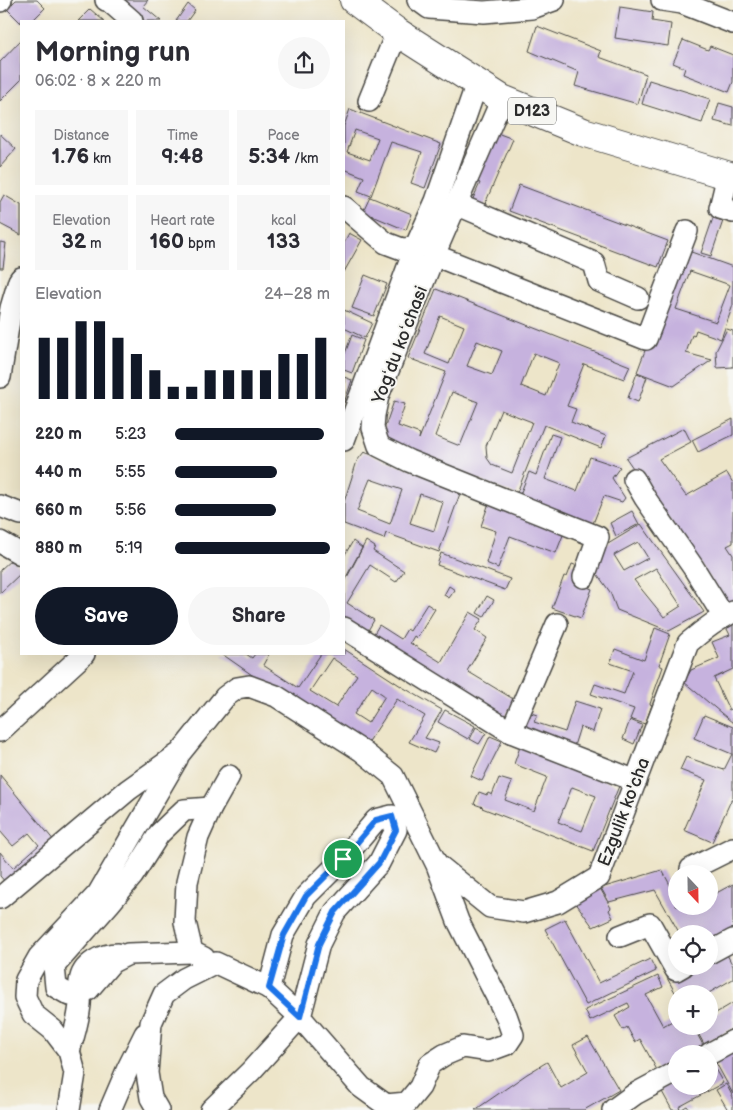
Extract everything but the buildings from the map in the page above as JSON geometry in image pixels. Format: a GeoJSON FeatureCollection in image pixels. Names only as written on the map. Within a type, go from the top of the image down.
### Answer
{"type":"FeatureCollection","features":[{"type":"Feature","properties":{"kind":"main road","name":"D123"},"geometry":{"type":"LineString","coordinates":[[368,4],[397,32],[502,98],[583,132],[730,176]]}},
{"type":"Feature","properties":{"kind":"street"},"geometry":{"type":"LineString","coordinates":[[106,0],[131,20]]}},
{"type":"Feature","properties":{"kind":"street"},"geometry":{"type":"LineString","coordinates":[[418,0],[429,8],[484,12],[532,8],[554,0]]}},
{"type":"Feature","properties":{"kind":"street"},"geometry":{"type":"LineString","coordinates":[[662,0],[682,3],[733,23]]}},
{"type":"Feature","properties":{"kind":"street"},"geometry":{"type":"LineString","coordinates":[[369,101],[397,32]]}},
{"type":"Feature","properties":{"kind":"street","name":"Yogʻdu koʻchasi"},"geometry":{"type":"LineString","coordinates":[[477,83],[436,200],[425,251],[378,396],[374,415],[374,428],[379,446],[409,461],[598,537],[584,577]]}},
{"type":"Feature","properties":{"kind":"street","name":"Yogʻdu koʻchasi"},"geometry":{"type":"LineString","coordinates":[[345,438],[425,251],[456,204],[502,98]]}},
{"type":"Feature","properties":{"kind":"street"},"geometry":{"type":"LineString","coordinates":[[730,176],[720,208],[733,212]]}},
{"type":"Feature","properties":{"kind":"street"},"geometry":{"type":"LineString","coordinates":[[456,204],[594,263],[599,281],[638,298]]}},
{"type":"Feature","properties":{"kind":"street"},"geometry":{"type":"LineString","coordinates":[[345,208],[386,243],[402,249],[425,251],[646,339],[687,231]]}},
{"type":"Feature","properties":{"kind":"street"},"geometry":{"type":"LineString","coordinates":[[0,377],[12,308],[20,280]]}},
{"type":"Feature","properties":{"kind":"street","name":"Ezgulik ko'cha"},"geometry":{"type":"LineString","coordinates":[[437,865],[490,906],[524,912],[558,902],[599,877],[688,643],[728,614],[693,567],[634,479]]}},
{"type":"Feature","properties":{"kind":"street"},"geometry":{"type":"LineString","coordinates":[[0,506],[20,514]]}},
{"type":"Feature","properties":{"kind":"street"},"geometry":{"type":"LineString","coordinates":[[0,542],[20,553]]}},
{"type":"Feature","properties":{"kind":"street"},"geometry":{"type":"LineString","coordinates":[[510,732],[557,624]]}},
{"type":"Feature","properties":{"kind":"street"},"geometry":{"type":"LineString","coordinates":[[345,629],[510,732],[636,781]]}},
{"type":"Feature","properties":{"kind":"street"},"geometry":{"type":"LineString","coordinates":[[0,730],[83,655]]}},
{"type":"Feature","properties":{"kind":"street"},"geometry":{"type":"LineString","coordinates":[[68,1110],[75,1073],[69,1051],[53,1030],[34,1014],[25,997],[26,980],[39,956],[98,894],[180,753],[225,696],[237,688],[249,686],[276,696],[362,752],[393,776],[437,865],[458,921],[506,1015],[513,1034],[507,1044],[488,1051],[463,1047],[444,1055],[430,1064],[420,1087],[407,1103],[386,1104],[361,1087],[300,1017],[269,988],[192,952],[108,954],[88,964],[81,976],[81,1002],[76,1030],[69,1051]]}},
{"type":"Feature","properties":{"kind":"street"},"geometry":{"type":"LineString","coordinates":[[0,898],[128,790],[180,753]]}},
{"type":"Feature","properties":{"kind":"street"},"geometry":{"type":"LineString","coordinates":[[192,952],[185,922],[187,882],[198,837],[211,808],[229,776]]}},
{"type":"Feature","properties":{"kind":"street"},"geometry":{"type":"LineString","coordinates":[[80,992],[70,994],[56,987],[54,966],[133,875],[159,834],[184,810],[211,808]]}},
{"type":"Feature","properties":{"kind":"street"},"geometry":{"type":"LineString","coordinates":[[211,1110],[251,1071],[300,1017],[319,944],[335,912],[379,863],[396,830],[392,816],[376,820],[343,859],[306,896],[284,935],[269,988]]}},
{"type":"Feature","properties":{"kind":"street"},"geometry":{"type":"LineString","coordinates":[[699,865],[733,848]]}},
{"type":"Feature","properties":{"kind":"street"},"geometry":{"type":"LineString","coordinates":[[620,936],[650,924],[668,956]]}},
{"type":"Feature","properties":{"kind":"street"},"geometry":{"type":"LineString","coordinates":[[718,948],[733,940]]}},
{"type":"Feature","properties":{"kind":"street"},"geometry":{"type":"LineString","coordinates":[[110,1110],[164,994],[184,979],[216,963]]}},
{"type":"Feature","properties":{"kind":"street"},"geometry":{"type":"LineString","coordinates":[[151,1022],[147,1073],[150,1098],[158,1110]]}},
{"type":"Feature","properties":{"kind":"street"},"geometry":{"type":"LineString","coordinates":[[718,1049],[733,1041]]}},
{"type":"Feature","properties":{"kind":"street"},"geometry":{"type":"LineString","coordinates":[[613,1110],[635,1094],[668,1076]]}},
{"type":"Feature","properties":{"kind":"route"},"geometry":{"type":"LineString","coordinates":[[392,816],[396,830],[379,863],[335,912],[319,944],[300,1017],[269,988],[284,935],[306,896],[343,859],[376,820],[392,816]]}}]}
